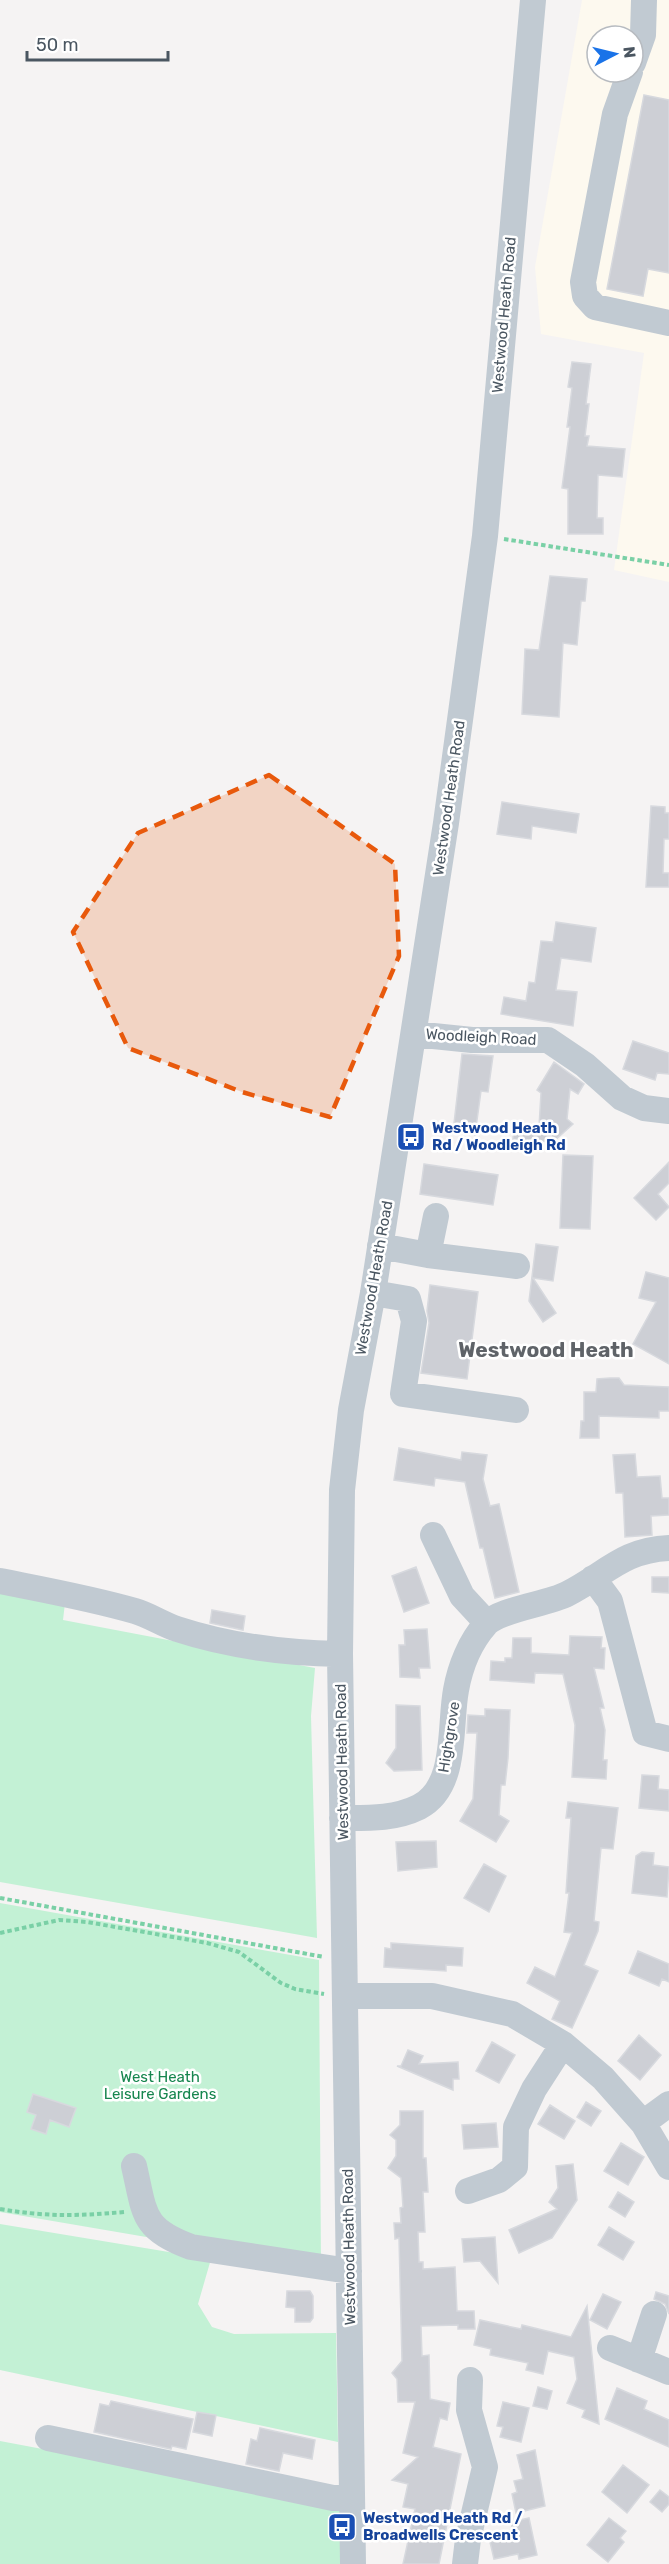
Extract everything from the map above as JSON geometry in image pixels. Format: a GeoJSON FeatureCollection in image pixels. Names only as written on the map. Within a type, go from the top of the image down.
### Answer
{"type":"FeatureCollection","features":[{"type":"Feature","properties":{"kind":"street","name":"Westwood Heath Road"},"geometry":{"type":"LineString","coordinates":[[353,2564],[349,2271],[336,1995],[345,1959],[340,1654],[342,1490],[351,1410],[373,1293],[446,823],[485,536],[533,0]]}},
{"type":"Feature","properties":{"kind":"street"},"geometry":{"type":"LineString","coordinates":[[643,24],[644,0]]}},
{"type":"Feature","properties":{"kind":"street"},"geometry":{"type":"LineString","coordinates":[[626,84],[615,114],[583,282],[585,296],[595,307],[669,323]]}},
{"type":"Feature","properties":{"kind":"street","name":"Woodleigh Road"},"geometry":{"type":"LineString","coordinates":[[414,1034],[472,1040],[548,1040],[585,1065],[622,1098],[644,1108],[669,1111]]}},
{"type":"Feature","properties":{"kind":"street"},"geometry":{"type":"LineString","coordinates":[[428,1255],[436,1216]]}},
{"type":"Feature","properties":{"kind":"street"},"geometry":{"type":"LineString","coordinates":[[380,1246],[428,1255],[517,1266]]}},
{"type":"Feature","properties":{"kind":"street"},"geometry":{"type":"LineString","coordinates":[[373,1293],[408,1299],[414,1321],[403,1394],[516,1410]]}},
{"type":"Feature","properties":{"kind":"street"},"geometry":{"type":"LineString","coordinates":[[433,1535],[462,1596],[487,1623],[522,1607],[565,1595],[619,1560],[653,1549],[669,1548]]}},
{"type":"Feature","properties":{"kind":"street"},"geometry":{"type":"LineString","coordinates":[[593,1578],[609,1601],[645,1733],[669,1739]]}},
{"type":"Feature","properties":{"kind":"street"},"geometry":{"type":"LineString","coordinates":[[0,1581],[76,1596],[137,1612],[174,1628],[201,1636],[257,1647],[340,1654]]}},
{"type":"Feature","properties":{"kind":"street","name":"Highgrove"},"geometry":{"type":"LineString","coordinates":[[342,1818],[376,1818],[398,1814],[420,1807],[437,1791],[446,1770],[456,1690],[463,1659],[487,1623]]}},
{"type":"Feature","properties":{"kind":"street"},"geometry":{"type":"LineString","coordinates":[[336,1995],[432,1996],[512,2014],[563,2044],[603,2078],[643,2123],[669,2167]]}},
{"type":"Feature","properties":{"kind":"street"},"geometry":{"type":"LineString","coordinates":[[468,2192],[499,2180],[515,2167],[516,2127],[534,2089],[563,2044]]}},
{"type":"Feature","properties":{"kind":"street"},"geometry":{"type":"LineString","coordinates":[[643,2123],[669,2104]]}},
{"type":"Feature","properties":{"kind":"street"},"geometry":{"type":"LineString","coordinates":[[134,2166],[145,2214],[155,2230],[170,2239],[191,2247],[349,2271]]}},
{"type":"Feature","properties":{"kind":"street"},"geometry":{"type":"LineString","coordinates":[[639,2360],[654,2314]]}},
{"type":"Feature","properties":{"kind":"street"},"geometry":{"type":"LineString","coordinates":[[610,2348],[669,2372]]}},
{"type":"Feature","properties":{"kind":"street"},"geometry":{"type":"LineString","coordinates":[[465,2564],[468,2539],[485,2467],[469,2410],[470,2380]]}},
{"type":"Feature","properties":{"kind":"street"},"geometry":{"type":"LineString","coordinates":[[48,2438],[333,2498],[352,2498]]}},
{"type":"Feature","properties":{"kind":"path"},"geometry":{"type":"LineString","coordinates":[[485,536],[669,565]]}},
{"type":"Feature","properties":{"kind":"path"},"geometry":{"type":"LineString","coordinates":[[0,1898],[345,1959]]}},
{"type":"Feature","properties":{"kind":"path"},"geometry":{"type":"LineString","coordinates":[[0,1933],[59,1920],[87,1922],[176,1937],[239,1952],[280,1983],[294,1989],[336,1995]]}},
{"type":"Feature","properties":{"kind":"path"},"geometry":{"type":"LineString","coordinates":[[0,2209],[40,2216],[80,2217],[136,2212],[145,2214]]}},
{"type":"Feature","properties":{"kind":"highlighted area"},"geometry":{"type":"Polygon","coordinates":[[[269,775],[395,864],[399,956],[330,1117],[242,1092],[128,1048],[73,932],[138,833],[269,775]]]}},
{"type":"Feature","properties":{"kind":"shaded area"},"geometry":{"type":"Polygon","coordinates":[[[582,0],[669,0],[669,582],[614,570],[644,353],[541,334],[535,267],[582,0]]]}},
{"type":"Feature","properties":{"kind":"green space"},"geometry":{"type":"Polygon","coordinates":[[[0,1591],[65,1603],[63,1620],[315,1668],[311,1716],[317,1938],[0,1882],[0,1591]]]}},
{"type":"Feature","properties":{"kind":"green space","name":"West Heath Leisure Gardens"},"geometry":{"type":"Polygon","coordinates":[[[0,1903],[319,1960],[321,2267],[0,2212],[0,1903]]]}},
{"type":"Feature","properties":{"kind":"green space"},"geometry":{"type":"Polygon","coordinates":[[[0,2224],[211,2259],[198,2304],[212,2327],[234,2334],[336,2333],[338,2442],[0,2370],[0,2224]]]}},
{"type":"Feature","properties":{"kind":"green space"},"geometry":{"type":"Polygon","coordinates":[[[0,2441],[340,2505],[340,2564],[0,2564],[0,2441]]]}},
{"type":"Feature","properties":{"kind":"building"},"geometry":{"type":"Polygon","coordinates":[[[644,95],[669,100],[669,273],[648,269],[643,296],[607,289],[644,95]]]}},
{"type":"Feature","properties":{"kind":"building"},"geometry":{"type":"Polygon","coordinates":[[[572,362],[591,364],[586,404],[589,404],[585,436],[589,436],[587,446],[625,449],[622,477],[598,475],[597,518],[603,518],[603,534],[568,534],[568,489],[562,488],[570,427],[567,427],[572,388],[568,387],[572,362]]]}},
{"type":"Feature","properties":{"kind":"building"},"geometry":{"type":"Polygon","coordinates":[[[550,576],[587,579],[585,601],[581,601],[577,645],[563,643],[559,717],[522,714],[525,649],[539,650],[550,576]]]}},
{"type":"Feature","properties":{"kind":"building"},"geometry":{"type":"Polygon","coordinates":[[[502,802],[579,814],[576,833],[532,826],[531,839],[497,834],[502,802]]]}},
{"type":"Feature","properties":{"kind":"building"},"geometry":{"type":"Polygon","coordinates":[[[651,806],[665,807],[665,813],[669,813],[669,839],[664,839],[663,873],[669,873],[669,887],[646,887],[651,806]]]}},
{"type":"Feature","properties":{"kind":"building"},"geometry":{"type":"Polygon","coordinates":[[[556,922],[596,928],[591,962],[561,958],[556,990],[577,992],[573,1026],[501,1014],[504,997],[526,1001],[529,982],[535,983],[541,941],[553,942],[556,922]]]}},
{"type":"Feature","properties":{"kind":"building"},"geometry":{"type":"Polygon","coordinates":[[[633,1041],[669,1053],[669,1074],[657,1073],[655,1080],[623,1069],[633,1041]]]}},
{"type":"Feature","properties":{"kind":"building"},"geometry":{"type":"Polygon","coordinates":[[[462,1054],[493,1056],[488,1092],[481,1091],[475,1135],[453,1132],[462,1054]]]}},
{"type":"Feature","properties":{"kind":"building"},"geometry":{"type":"Polygon","coordinates":[[[554,1062],[584,1084],[578,1094],[570,1089],[567,1119],[573,1124],[553,1142],[513,1139],[514,1125],[539,1127],[541,1093],[537,1090],[554,1062]]]}},
{"type":"Feature","properties":{"kind":"building"},"geometry":{"type":"Polygon","coordinates":[[[563,1155],[593,1156],[590,1229],[560,1228],[563,1155]]]}},
{"type":"Feature","properties":{"kind":"building"},"geometry":{"type":"Polygon","coordinates":[[[669,1162],[669,1183],[658,1194],[669,1207],[656,1220],[634,1198],[669,1162]]]}},
{"type":"Feature","properties":{"kind":"building"},"geometry":{"type":"Polygon","coordinates":[[[424,1164],[498,1175],[493,1205],[420,1194],[424,1164]]]}},
{"type":"Feature","properties":{"kind":"building"},"geometry":{"type":"Polygon","coordinates":[[[536,1244],[558,1247],[553,1281],[533,1278],[556,1313],[543,1322],[529,1301],[536,1244]]]}},
{"type":"Feature","properties":{"kind":"building"},"geometry":{"type":"Polygon","coordinates":[[[646,1272],[669,1278],[669,1364],[633,1344],[656,1302],[639,1298],[646,1272]]]}},
{"type":"Feature","properties":{"kind":"building"},"geometry":{"type":"Polygon","coordinates":[[[430,1285],[478,1292],[467,1379],[421,1373],[429,1323],[427,1311],[430,1285]]]}},
{"type":"Feature","properties":{"kind":"building"},"geometry":{"type":"Polygon","coordinates":[[[619,1378],[624,1385],[669,1387],[669,1411],[659,1411],[659,1418],[599,1416],[599,1438],[580,1438],[581,1421],[584,1421],[584,1392],[596,1392],[597,1379],[619,1378]]]}},
{"type":"Feature","properties":{"kind":"building"},"geometry":{"type":"Polygon","coordinates":[[[399,1448],[461,1460],[462,1452],[487,1455],[483,1479],[490,1506],[499,1504],[519,1592],[495,1598],[483,1548],[480,1548],[465,1482],[435,1478],[434,1486],[394,1480],[399,1448]]]}},
{"type":"Feature","properties":{"kind":"building"},"geometry":{"type":"Polygon","coordinates":[[[635,1454],[637,1477],[660,1476],[662,1498],[669,1498],[669,1515],[651,1516],[652,1535],[625,1537],[623,1493],[616,1493],[613,1455],[635,1454]]]}},
{"type":"Feature","properties":{"kind":"building"},"geometry":{"type":"Polygon","coordinates":[[[416,1567],[429,1603],[404,1612],[392,1576],[416,1567]]]}},
{"type":"Feature","properties":{"kind":"building"},"geometry":{"type":"Polygon","coordinates":[[[652,1577],[669,1577],[669,1593],[652,1592],[652,1577]]]}},
{"type":"Feature","properties":{"kind":"building"},"geometry":{"type":"Polygon","coordinates":[[[212,1610],[245,1616],[243,1630],[210,1623],[212,1610]]]}},
{"type":"Feature","properties":{"kind":"building"},"geometry":{"type":"Polygon","coordinates":[[[427,1629],[430,1668],[419,1668],[420,1678],[400,1677],[399,1645],[405,1645],[404,1630],[427,1629]]]}},
{"type":"Feature","properties":{"kind":"building"},"geometry":{"type":"Polygon","coordinates":[[[570,1636],[602,1637],[601,1648],[605,1648],[604,1669],[594,1668],[604,1708],[600,1708],[605,1730],[603,1760],[607,1760],[606,1779],[572,1777],[575,1725],[563,1674],[535,1673],[534,1683],[490,1680],[491,1661],[505,1662],[505,1658],[512,1658],[513,1638],[531,1638],[531,1653],[569,1655],[570,1636]]]}},
{"type":"Feature","properties":{"kind":"building"},"geometry":{"type":"Polygon","coordinates":[[[396,1705],[420,1706],[422,1770],[394,1771],[386,1763],[396,1748],[396,1705]]]}},
{"type":"Feature","properties":{"kind":"building"},"geometry":{"type":"Polygon","coordinates":[[[485,1709],[510,1710],[508,1758],[505,1785],[501,1785],[499,1815],[509,1821],[496,1842],[460,1821],[473,1799],[477,1733],[467,1733],[468,1715],[485,1716],[485,1709]]]}},
{"type":"Feature","properties":{"kind":"building"},"geometry":{"type":"Polygon","coordinates":[[[642,1775],[659,1776],[658,1789],[669,1790],[669,1811],[639,1808],[642,1775]]]}},
{"type":"Feature","properties":{"kind":"building"},"geometry":{"type":"Polygon","coordinates":[[[568,1802],[618,1808],[613,1849],[601,1848],[594,1921],[599,1922],[598,1931],[584,1965],[598,1971],[572,2028],[552,2019],[560,2001],[527,1983],[535,1967],[555,1977],[572,1933],[564,1932],[569,1893],[566,1893],[571,1818],[566,1818],[568,1802]]]}},
{"type":"Feature","properties":{"kind":"building"},"geometry":{"type":"Polygon","coordinates":[[[436,1841],[437,1867],[398,1871],[396,1842],[436,1841]]]}},
{"type":"Feature","properties":{"kind":"building"},"geometry":{"type":"Polygon","coordinates":[[[642,1852],[654,1853],[653,1865],[669,1867],[667,1897],[632,1893],[636,1856],[642,1852]]]}},
{"type":"Feature","properties":{"kind":"building"},"geometry":{"type":"Polygon","coordinates":[[[484,1864],[506,1876],[489,1912],[464,1898],[484,1864]]]}},
{"type":"Feature","properties":{"kind":"building"},"geometry":{"type":"Polygon","coordinates":[[[391,1943],[463,1948],[462,1966],[446,1965],[446,1971],[384,1967],[385,1948],[391,1949],[391,1943]]]}},
{"type":"Feature","properties":{"kind":"building"},"geometry":{"type":"Polygon","coordinates":[[[638,1951],[669,1964],[669,1982],[662,1979],[659,1986],[629,1973],[638,1951]]]}},
{"type":"Feature","properties":{"kind":"building"},"geometry":{"type":"Polygon","coordinates":[[[639,2035],[661,2055],[640,2080],[618,2061],[639,2035]]]}},
{"type":"Feature","properties":{"kind":"building"},"geometry":{"type":"Polygon","coordinates":[[[492,2042],[515,2055],[499,2083],[476,2071],[492,2042]]]}},
{"type":"Feature","properties":{"kind":"building"},"geometry":{"type":"Polygon","coordinates":[[[408,2050],[423,2056],[419,2064],[458,2062],[459,2079],[453,2079],[453,2090],[397,2066],[401,2066],[408,2050]]]}},
{"type":"Feature","properties":{"kind":"building"},"geometry":{"type":"Polygon","coordinates":[[[33,2094],[76,2108],[69,2127],[50,2120],[46,2134],[31,2129],[36,2115],[27,2112],[33,2094]]]}},
{"type":"Feature","properties":{"kind":"building"},"geometry":{"type":"Polygon","coordinates":[[[586,2102],[601,2111],[591,2126],[577,2117],[586,2102]]]}},
{"type":"Feature","properties":{"kind":"building"},"geometry":{"type":"Polygon","coordinates":[[[550,2105],[575,2121],[564,2139],[538,2124],[550,2105]]]}},
{"type":"Feature","properties":{"kind":"building"},"geometry":{"type":"Polygon","coordinates":[[[400,2111],[423,2111],[423,2158],[426,2158],[428,2192],[423,2192],[425,2232],[418,2232],[419,2262],[423,2262],[423,2269],[455,2267],[457,2311],[474,2311],[475,2329],[458,2329],[458,2325],[421,2326],[422,2356],[429,2355],[430,2399],[450,2403],[447,2420],[440,2418],[433,2447],[461,2454],[439,2564],[403,2564],[415,2509],[403,2507],[408,2484],[392,2480],[418,2457],[403,2453],[415,2402],[398,2402],[397,2379],[392,2373],[402,2361],[399,2238],[395,2239],[394,2223],[401,2223],[400,2208],[403,2207],[401,2178],[388,2168],[396,2156],[396,2140],[390,2135],[400,2125],[400,2111]]]}},
{"type":"Feature","properties":{"kind":"building"},"geometry":{"type":"Polygon","coordinates":[[[496,2123],[498,2147],[464,2149],[462,2125],[496,2123]]]}},
{"type":"Feature","properties":{"kind":"building"},"geometry":{"type":"Polygon","coordinates":[[[621,2143],[644,2157],[628,2185],[604,2171],[621,2143]]]}},
{"type":"Feature","properties":{"kind":"building"},"geometry":{"type":"Polygon","coordinates":[[[573,2164],[577,2200],[552,2238],[519,2253],[509,2230],[557,2209],[549,2202],[558,2188],[556,2166],[573,2164]]]}},
{"type":"Feature","properties":{"kind":"building"},"geometry":{"type":"Polygon","coordinates":[[[618,2192],[634,2202],[625,2217],[609,2207],[618,2192]]]}},
{"type":"Feature","properties":{"kind":"building"},"geometry":{"type":"Polygon","coordinates":[[[609,2227],[634,2242],[623,2260],[598,2245],[609,2227]]]}},
{"type":"Feature","properties":{"kind":"building"},"geometry":{"type":"Polygon","coordinates":[[[495,2237],[498,2283],[480,2261],[464,2262],[462,2239],[495,2237]]]}},
{"type":"Feature","properties":{"kind":"building"},"geometry":{"type":"Polygon","coordinates":[[[287,2291],[310,2291],[313,2296],[313,2318],[310,2322],[295,2322],[295,2308],[286,2307],[287,2291]]]}},
{"type":"Feature","properties":{"kind":"building"},"geometry":{"type":"Polygon","coordinates":[[[656,2292],[669,2296],[669,2314],[665,2304],[654,2299],[656,2292]]]}},
{"type":"Feature","properties":{"kind":"building"},"geometry":{"type":"Polygon","coordinates":[[[603,2294],[621,2302],[607,2329],[590,2320],[603,2294]]]}},
{"type":"Feature","properties":{"kind":"building"},"geometry":{"type":"Polygon","coordinates":[[[587,2306],[599,2424],[582,2417],[585,2410],[567,2403],[577,2379],[574,2357],[548,2351],[543,2374],[526,2370],[528,2363],[490,2355],[491,2349],[474,2345],[480,2320],[521,2329],[522,2325],[571,2337],[587,2306]]]}},
{"type":"Feature","properties":{"kind":"building"},"geometry":{"type":"Polygon","coordinates":[[[538,2387],[552,2391],[547,2409],[533,2406],[538,2387]]]}},
{"type":"Feature","properties":{"kind":"building"},"geometry":{"type":"Polygon","coordinates":[[[617,2388],[647,2401],[644,2409],[669,2420],[669,2447],[605,2419],[617,2388]]]}},
{"type":"Feature","properties":{"kind":"building"},"geometry":{"type":"Polygon","coordinates":[[[111,2401],[193,2419],[186,2449],[172,2446],[171,2449],[94,2432],[100,2404],[109,2406],[111,2401]]]}},
{"type":"Feature","properties":{"kind":"building"},"geometry":{"type":"Polygon","coordinates":[[[503,2402],[529,2408],[521,2442],[500,2437],[503,2427],[497,2426],[503,2402]]]}},
{"type":"Feature","properties":{"kind":"building"},"geometry":{"type":"Polygon","coordinates":[[[197,2412],[216,2415],[212,2436],[193,2432],[197,2412]]]}},
{"type":"Feature","properties":{"kind":"building"},"geometry":{"type":"Polygon","coordinates":[[[260,2428],[315,2440],[312,2459],[283,2453],[279,2471],[246,2464],[251,2439],[257,2441],[260,2428]]]}},
{"type":"Feature","properties":{"kind":"building"},"geometry":{"type":"Polygon","coordinates":[[[535,2450],[545,2506],[516,2513],[512,2494],[517,2492],[514,2481],[523,2479],[517,2455],[535,2450]]]}},
{"type":"Feature","properties":{"kind":"building"},"geometry":{"type":"Polygon","coordinates":[[[623,2465],[649,2485],[627,2513],[602,2492],[623,2465]]]}},
{"type":"Feature","properties":{"kind":"building"},"geometry":{"type":"Polygon","coordinates":[[[660,2490],[669,2497],[669,2504],[662,2512],[650,2502],[660,2490]]]}},
{"type":"Feature","properties":{"kind":"building"},"geometry":{"type":"Polygon","coordinates":[[[529,2518],[537,2555],[519,2559],[518,2554],[494,2559],[490,2542],[514,2537],[511,2522],[529,2518]]]}},
{"type":"Feature","properties":{"kind":"building"},"geometry":{"type":"Polygon","coordinates":[[[609,2518],[626,2531],[620,2538],[624,2542],[608,2562],[587,2545],[609,2518]]]}},
{"type":"Feature","properties":{"kind":"place","name":"Westwood Heath Rd / Woodleigh Rd"},"geometry":{"type":"Point","coordinates":[411,1137]}},
{"type":"Feature","properties":{"kind":"place","name":"Westwood Heath Rd / Broadwells Crescent"},"geometry":{"type":"Point","coordinates":[342,2527]}},
{"type":"Feature","properties":{"kind":"district","name":"Westwood Heath"},"geometry":{"type":"Point","coordinates":[546,1350]}}]}
